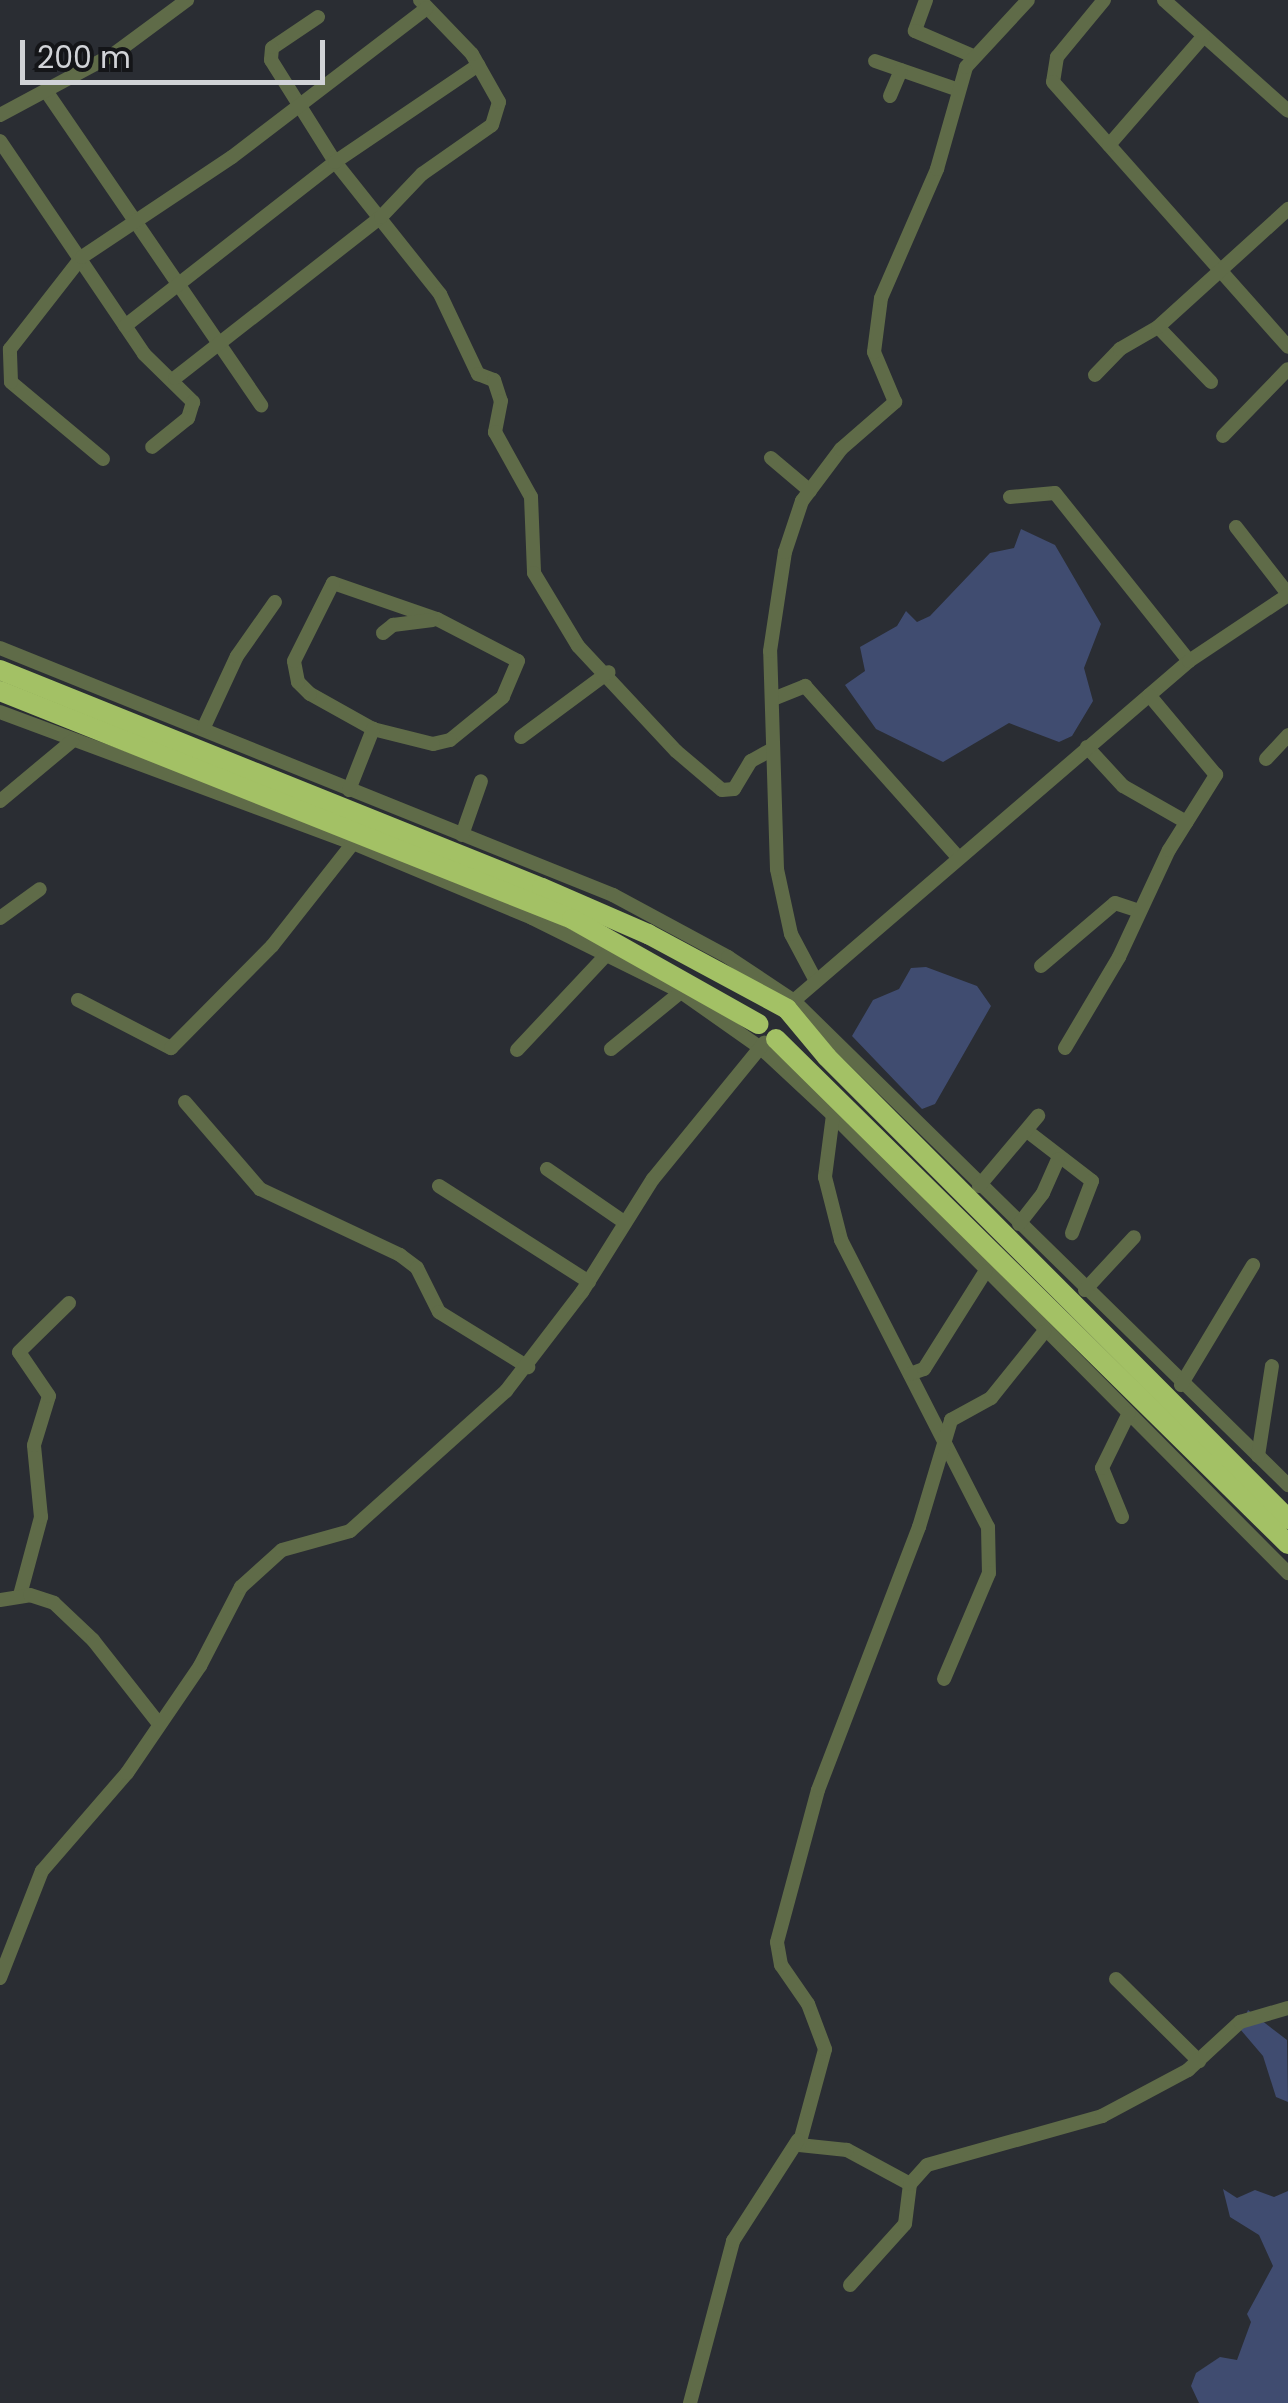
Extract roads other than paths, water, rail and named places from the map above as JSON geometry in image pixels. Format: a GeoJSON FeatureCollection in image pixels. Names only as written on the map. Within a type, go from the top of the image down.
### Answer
{"type":"FeatureCollection","features":[{"type":"Feature","properties":{"kind":"highway"},"geometry":{"type":"LineString","coordinates":[[0,670],[542,888],[648,934],[787,1008],[1288,1519]]}},
{"type":"Feature","properties":{"kind":"highway"},"geometry":{"type":"LineString","coordinates":[[0,691],[572,919],[766,1037],[1288,1544]]}},
{"type":"Feature","properties":{"kind":"highway"},"geometry":{"type":"LineString","coordinates":[[766,1037],[787,1008]]}},
{"type":"Feature","properties":{"kind":"highway"},"geometry":{"type":"LineString","coordinates":[[766,1037],[787,1008]]}},
{"type":"Feature","properties":{"kind":"street"},"geometry":{"type":"LineString","coordinates":[[0,114],[114,54],[187,0]]}},
{"type":"Feature","properties":{"kind":"street"},"geometry":{"type":"LineString","coordinates":[[926,0],[915,30],[973,56]]}},
{"type":"Feature","properties":{"kind":"street"},"geometry":{"type":"LineString","coordinates":[[816,981],[791,934],[776,868],[770,651],[784,552],[810,491],[840,449],[895,402],[874,352],[881,298],[937,170],[956,89],[973,56],[1028,0]]}},
{"type":"Feature","properties":{"kind":"street"},"geometry":{"type":"LineString","coordinates":[[1104,0],[1057,56],[1052,75],[1288,347]]}},
{"type":"Feature","properties":{"kind":"street"},"geometry":{"type":"LineString","coordinates":[[1164,0],[1288,111]]}},
{"type":"Feature","properties":{"kind":"street"},"geometry":{"type":"LineString","coordinates":[[103,459],[11,382],[3,362],[82,258],[298,106],[423,4],[478,65],[499,102],[492,125],[422,174],[381,218],[175,378]]}},
{"type":"Feature","properties":{"kind":"street"},"geometry":{"type":"LineString","coordinates":[[318,17],[268,53],[335,162],[440,294],[478,374],[494,380],[501,401],[495,432],[531,497],[534,573],[578,646],[609,672],[676,751],[722,790],[734,789],[752,761],[771,750]]}},
{"type":"Feature","properties":{"kind":"street"},"geometry":{"type":"LineString","coordinates":[[1109,144],[1203,37]]}},
{"type":"Feature","properties":{"kind":"street"},"geometry":{"type":"LineString","coordinates":[[875,61],[956,89]]}},
{"type":"Feature","properties":{"kind":"street"},"geometry":{"type":"LineString","coordinates":[[125,326],[335,162],[478,65]]}},
{"type":"Feature","properties":{"kind":"street"},"geometry":{"type":"LineString","coordinates":[[890,96],[901,70]]}},
{"type":"Feature","properties":{"kind":"street"},"geometry":{"type":"LineString","coordinates":[[46,91],[261,405]]}},
{"type":"Feature","properties":{"kind":"street"},"geometry":{"type":"LineString","coordinates":[[0,141],[144,354],[175,378],[194,402],[193,412],[152,447]]}},
{"type":"Feature","properties":{"kind":"street"},"geometry":{"type":"LineString","coordinates":[[1095,376],[1120,349],[1158,328],[1288,209]]}},
{"type":"Feature","properties":{"kind":"street"},"geometry":{"type":"LineString","coordinates":[[1158,328],[1211,382]]}},
{"type":"Feature","properties":{"kind":"street"},"geometry":{"type":"LineString","coordinates":[[1224,436],[1288,369]]}},
{"type":"Feature","properties":{"kind":"street"},"geometry":{"type":"LineString","coordinates":[[771,458],[810,491]]}},
{"type":"Feature","properties":{"kind":"street"},"geometry":{"type":"LineString","coordinates":[[1010,497],[1054,493],[1188,661]]}},
{"type":"Feature","properties":{"kind":"street"},"geometry":{"type":"LineString","coordinates":[[787,1008],[957,856],[1188,661],[1286,602],[1236,527]]}},
{"type":"Feature","properties":{"kind":"street"},"geometry":{"type":"LineString","coordinates":[[345,584],[437,619],[518,661],[503,697],[450,740],[419,742],[373,729],[298,682],[294,661],[328,586],[345,584]]}},
{"type":"Feature","properties":{"kind":"street"},"geometry":{"type":"LineString","coordinates":[[204,728],[237,656],[274,602]]}},
{"type":"Feature","properties":{"kind":"street"},"geometry":{"type":"LineString","coordinates":[[383,633],[393,625],[437,619]]}},
{"type":"Feature","properties":{"kind":"street"},"geometry":{"type":"LineString","coordinates":[[0,648],[613,895],[787,1008],[1019,1224],[1288,1485]]}},
{"type":"Feature","properties":{"kind":"street"},"geometry":{"type":"LineString","coordinates":[[521,737],[609,672]]}},
{"type":"Feature","properties":{"kind":"street"},"geometry":{"type":"LineString","coordinates":[[773,699],[805,686],[957,856]]}},
{"type":"Feature","properties":{"kind":"street"},"geometry":{"type":"LineString","coordinates":[[1065,1048],[1186,822],[1216,775],[1149,695]]}},
{"type":"Feature","properties":{"kind":"street"},"geometry":{"type":"LineString","coordinates":[[0,712],[353,843],[607,954],[766,1037],[833,1115],[985,1272],[1288,1572]]}},
{"type":"Feature","properties":{"kind":"street"},"geometry":{"type":"LineString","coordinates":[[349,790],[373,729]]}},
{"type":"Feature","properties":{"kind":"street"},"geometry":{"type":"LineString","coordinates":[[1266,758],[1288,735]]}},
{"type":"Feature","properties":{"kind":"street"},"geometry":{"type":"LineString","coordinates":[[0,801],[42,771],[72,741]]}},
{"type":"Feature","properties":{"kind":"street"},"geometry":{"type":"LineString","coordinates":[[1087,747],[1124,786],[1186,822]]}},
{"type":"Feature","properties":{"kind":"street"},"geometry":{"type":"LineString","coordinates":[[462,834],[482,782]]}},
{"type":"Feature","properties":{"kind":"street"},"geometry":{"type":"LineString","coordinates":[[78,1000],[171,1048],[272,946],[353,843]]}},
{"type":"Feature","properties":{"kind":"street"},"geometry":{"type":"LineString","coordinates":[[0,918],[40,889]]}},
{"type":"Feature","properties":{"kind":"street"},"geometry":{"type":"LineString","coordinates":[[1040,966],[1114,903],[1140,910]]}},
{"type":"Feature","properties":{"kind":"street"},"geometry":{"type":"LineString","coordinates":[[517,1050],[607,954]]}},
{"type":"Feature","properties":{"kind":"street"},"geometry":{"type":"LineString","coordinates":[[610,1050],[681,992]]}},
{"type":"Feature","properties":{"kind":"street"},"geometry":{"type":"LineString","coordinates":[[0,1978],[42,1871],[127,1773],[200,1666],[232,1600],[262,1563],[282,1550],[350,1531],[528,1367],[589,1282],[624,1222],[766,1037]]}},
{"type":"Feature","properties":{"kind":"street"},"geometry":{"type":"LineString","coordinates":[[185,1102],[260,1189],[400,1255],[418,1268],[439,1312],[528,1367]]}},
{"type":"Feature","properties":{"kind":"street"},"geometry":{"type":"LineString","coordinates":[[833,1115],[825,1147],[830,1209],[864,1294],[946,1434],[986,1516],[990,1565],[944,1679]]}},
{"type":"Feature","properties":{"kind":"street"},"geometry":{"type":"LineString","coordinates":[[979,1186],[1038,1116]]}},
{"type":"Feature","properties":{"kind":"street"},"geometry":{"type":"LineString","coordinates":[[1027,1132],[1058,1159],[1089,1176],[1094,1187],[1072,1233]]}},
{"type":"Feature","properties":{"kind":"street"},"geometry":{"type":"LineString","coordinates":[[1019,1224],[1058,1159]]}},
{"type":"Feature","properties":{"kind":"street"},"geometry":{"type":"LineString","coordinates":[[547,1168],[624,1222]]}},
{"type":"Feature","properties":{"kind":"street"},"geometry":{"type":"LineString","coordinates":[[438,1186],[589,1282]]}},
{"type":"Feature","properties":{"kind":"street"},"geometry":{"type":"LineString","coordinates":[[1086,1290],[1134,1237]]}},
{"type":"Feature","properties":{"kind":"street"},"geometry":{"type":"LineString","coordinates":[[1181,1385],[1253,1266]]}},
{"type":"Feature","properties":{"kind":"street"},"geometry":{"type":"LineString","coordinates":[[910,1374],[924,1368],[985,1272]]}},
{"type":"Feature","properties":{"kind":"street"},"geometry":{"type":"LineString","coordinates":[[20,1595],[41,1517],[34,1445],[48,1396],[18,1352],[68,1303]]}},
{"type":"Feature","properties":{"kind":"street"},"geometry":{"type":"LineString","coordinates":[[690,2403],[733,2242],[798,2140],[825,2067],[825,2049],[808,2004],[782,1965],[779,1930],[818,1790],[920,1527],[946,1434],[963,1408],[991,1398],[1044,1332]]}},
{"type":"Feature","properties":{"kind":"street"},"geometry":{"type":"LineString","coordinates":[[1258,1456],[1272,1366]]}},
{"type":"Feature","properties":{"kind":"street"},"geometry":{"type":"LineString","coordinates":[[1122,1517],[1102,1468],[1129,1413]]}},
{"type":"Feature","properties":{"kind":"street"},"geometry":{"type":"LineString","coordinates":[[0,1600],[20,1595],[54,1603],[72,1618],[159,1724]]}},
{"type":"Feature","properties":{"kind":"street"},"geometry":{"type":"LineString","coordinates":[[1116,1979],[1199,2061]]}},
{"type":"Feature","properties":{"kind":"street"},"geometry":{"type":"LineString","coordinates":[[850,2285],[904,2224],[910,2184],[942,2157],[978,2154],[1102,2116],[1152,2093],[1199,2061],[1240,2022],[1288,2008]]}},
{"type":"Feature","properties":{"kind":"street"},"geometry":{"type":"LineString","coordinates":[[798,2140],[806,2148],[857,2154],[910,2184]]}},
{"type":"Feature","properties":{"kind":"water"},"geometry":{"type":"Polygon","coordinates":[[[1021,529],[1055,545],[1101,624],[1084,668],[1093,701],[1072,736],[1059,742],[1009,723],[943,762],[876,729],[845,685],[865,671],[860,647],[897,626],[906,611],[917,622],[930,616],[990,553],[1014,548],[1021,529]]]}},
{"type":"Feature","properties":{"kind":"water"},"geometry":{"type":"Polygon","coordinates":[[[926,967],[977,986],[991,1006],[935,1104],[922,1109],[852,1036],[873,1000],[899,989],[911,968],[926,967]]]}},
{"type":"Feature","properties":{"kind":"water"},"geometry":{"type":"Polygon","coordinates":[[[1248,2010],[1287,2040],[1288,2102],[1276,2097],[1263,2056],[1240,2029],[1248,2010]]]}},
{"type":"Feature","properties":{"kind":"water"},"geometry":{"type":"Polygon","coordinates":[[[1223,2189],[1237,2198],[1255,2190],[1274,2197],[1288,2191],[1288,2403],[1199,2403],[1191,2386],[1196,2373],[1220,2357],[1237,2360],[1251,2322],[1247,2314],[1273,2266],[1259,2235],[1230,2217],[1223,2189]]]}}]}
